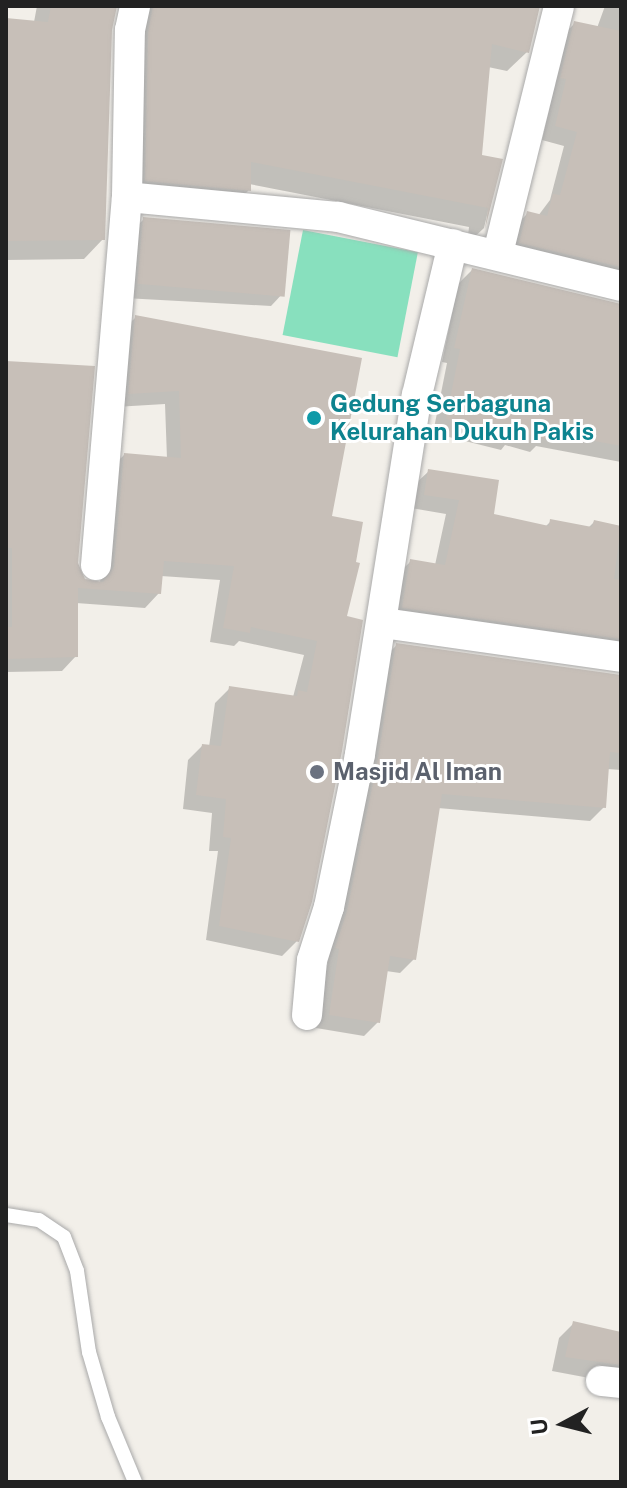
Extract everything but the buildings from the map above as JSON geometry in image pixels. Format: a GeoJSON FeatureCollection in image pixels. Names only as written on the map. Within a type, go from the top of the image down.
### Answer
{"type":"FeatureCollection","features":[{"type":"Feature","properties":{"kind":"street"},"geometry":{"type":"LineString","coordinates":[[96,565],[127,197],[130,30],[135,6]]}},
{"type":"Feature","properties":{"kind":"street"},"geometry":{"type":"LineString","coordinates":[[498,253],[559,6]]}},
{"type":"Feature","properties":{"kind":"street"},"geometry":{"type":"LineString","coordinates":[[127,197],[338,217],[498,253],[621,286]]}},
{"type":"Feature","properties":{"kind":"street"},"geometry":{"type":"LineString","coordinates":[[307,1015],[312,960],[329,907],[383,623],[417,395],[453,244]]}},
{"type":"Feature","properties":{"kind":"street"},"geometry":{"type":"LineString","coordinates":[[383,623],[621,657]]}},
{"type":"Feature","properties":{"kind":"lane"},"geometry":{"type":"LineString","coordinates":[[6,1215],[39,1220],[64,1237],[77,1271],[89,1352],[108,1417],[135,1482]]}},
{"type":"Feature","properties":{"kind":"green space"},"geometry":{"type":"Polygon","coordinates":[[[303,230],[418,252],[397,357],[283,335],[303,230]]]}},
{"type":"Feature","properties":{"kind":"place","name":"Gedung Serbaguna Kelurahan Dukuh Pakis"},"geometry":{"type":"Point","coordinates":[314,418]}},
{"type":"Feature","properties":{"kind":"place","name":"Masjid Al Iman"},"geometry":{"type":"Point","coordinates":[317,772]}}]}
